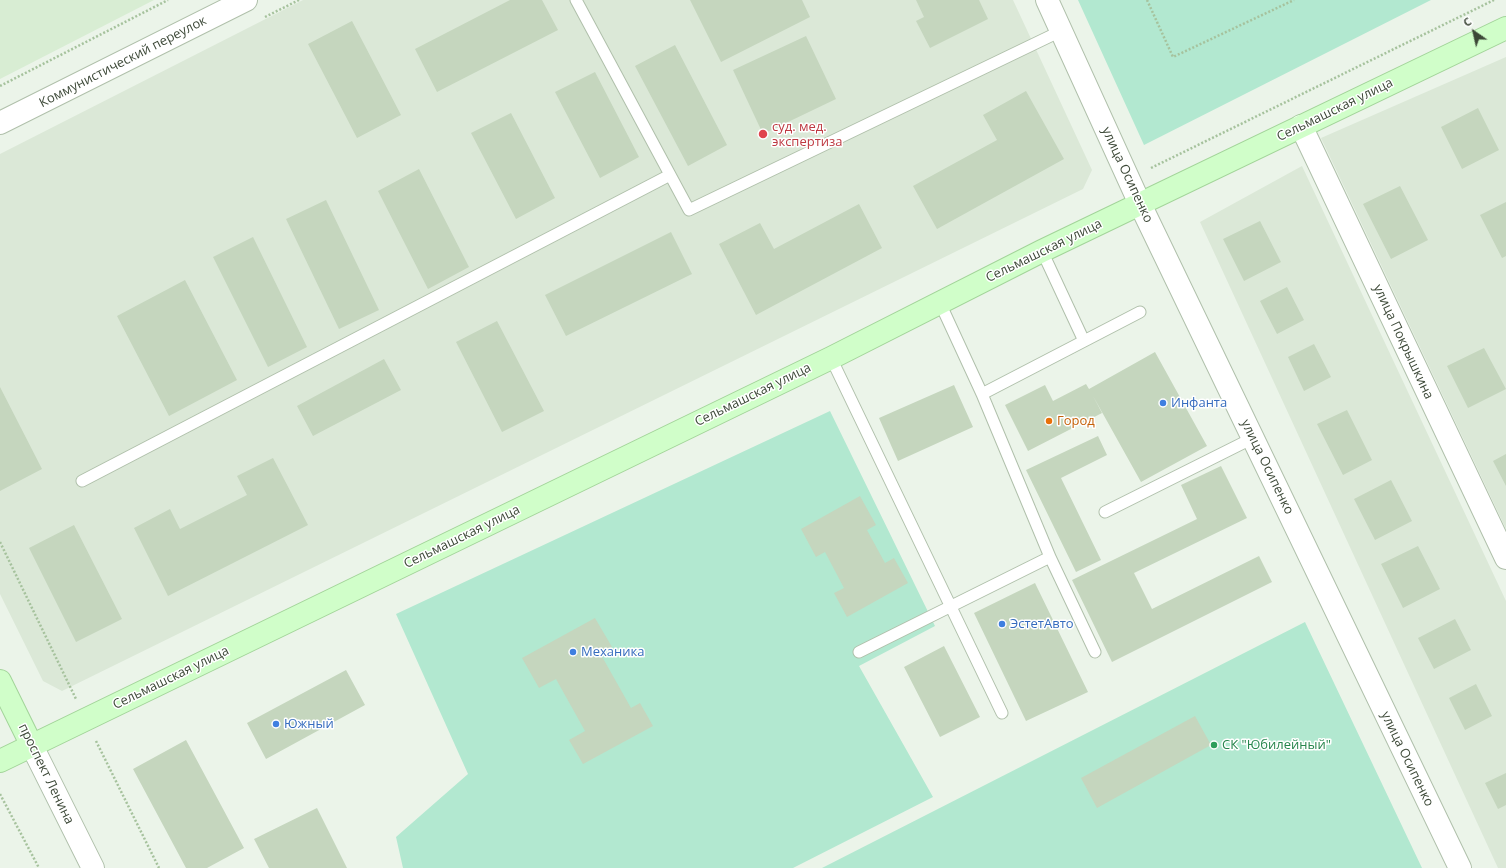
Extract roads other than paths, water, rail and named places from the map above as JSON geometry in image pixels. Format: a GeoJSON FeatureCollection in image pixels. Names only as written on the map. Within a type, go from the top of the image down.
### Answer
{"type":"FeatureCollection","features":[{"type":"Feature","properties":{"kind":"main road","name":"Сельмашская улица"},"geometry":{"type":"LineString","coordinates":[[0,761],[831,358],[1042,251],[1301,126],[1505,32]]}},
{"type":"Feature","properties":{"kind":"main road","name":"проспект Ленина"},"geometry":{"type":"LineString","coordinates":[[0,681],[32,746]]}},
{"type":"Feature","properties":{"kind":"street","name":"Коммунистический переулок"},"geometry":{"type":"LineString","coordinates":[[0,123],[246,0]]}},
{"type":"Feature","properties":{"kind":"street","name":"улица Осипенко"},"geometry":{"type":"LineString","coordinates":[[1047,0],[1128,179],[1460,868]]}},
{"type":"Feature","properties":{"kind":"street","name":"улица Покрышкина"},"geometry":{"type":"LineString","coordinates":[[1301,126],[1506,558]]}},
{"type":"Feature","properties":{"kind":"street","name":"проспект Ленина"},"geometry":{"type":"LineString","coordinates":[[32,746],[93,868]]}},
{"type":"Feature","properties":{"kind":"lane"},"geometry":{"type":"LineString","coordinates":[[576,0],[689,210],[1061,30]]}},
{"type":"Feature","properties":{"kind":"lane"},"geometry":{"type":"LineString","coordinates":[[82,481],[670,175]]}},
{"type":"Feature","properties":{"kind":"lane"},"geometry":{"type":"LineString","coordinates":[[1042,251],[1084,341]]}},
{"type":"Feature","properties":{"kind":"lane"},"geometry":{"type":"LineString","coordinates":[[940,303],[982,394],[1050,558],[1095,652]]}},
{"type":"Feature","properties":{"kind":"lane"},"geometry":{"type":"LineString","coordinates":[[982,394],[1140,312]]}},
{"type":"Feature","properties":{"kind":"lane"},"geometry":{"type":"LineString","coordinates":[[831,358],[1002,713]]}},
{"type":"Feature","properties":{"kind":"lane"},"geometry":{"type":"LineString","coordinates":[[1105,512],[1252,438]]}},
{"type":"Feature","properties":{"kind":"lane"},"geometry":{"type":"LineString","coordinates":[[859,652],[1050,558]]}},
{"type":"Feature","properties":{"kind":"place","name":"суд. мед. экспертиза"},"geometry":{"type":"Point","coordinates":[763,134]}},
{"type":"Feature","properties":{"kind":"place","name":"Инфанта"},"geometry":{"type":"Point","coordinates":[1163,403]}},
{"type":"Feature","properties":{"kind":"place","name":"Город"},"geometry":{"type":"Point","coordinates":[1049,421]}},
{"type":"Feature","properties":{"kind":"place","name":"ЭстетАвто"},"geometry":{"type":"Point","coordinates":[1002,624]}},
{"type":"Feature","properties":{"kind":"place","name":"Механика"},"geometry":{"type":"Point","coordinates":[573,652]}},
{"type":"Feature","properties":{"kind":"place","name":"Южный"},"geometry":{"type":"Point","coordinates":[276,724]}},
{"type":"Feature","properties":{"kind":"place","name":"СК \"Юбилейный\""},"geometry":{"type":"Point","coordinates":[1214,745]}}]}
